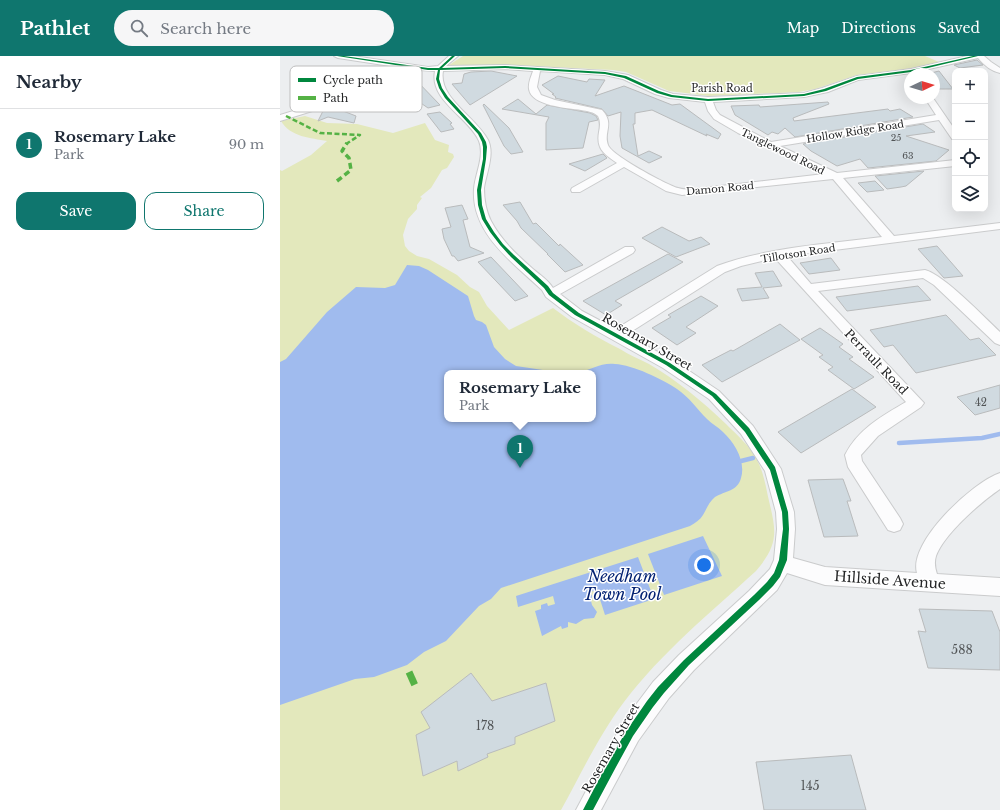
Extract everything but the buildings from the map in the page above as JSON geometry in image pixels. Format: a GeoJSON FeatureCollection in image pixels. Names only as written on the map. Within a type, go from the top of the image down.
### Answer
{"type":"FeatureCollection","features":[{"type":"Feature","properties":{"kind":"street","name":"Parish Road"},"geometry":{"type":"LineString","coordinates":[[338,56],[404,66]]}},
{"type":"Feature","properties":{"kind":"street"},"geometry":{"type":"LineString","coordinates":[[422,66],[450,56]]}},
{"type":"Feature","properties":{"kind":"street"},"geometry":{"type":"LineString","coordinates":[[439,69],[454,56]]}},
{"type":"Feature","properties":{"kind":"street","name":"Parish Road"},"geometry":{"type":"LineString","coordinates":[[929,68],[979,56]]}},
{"type":"Feature","properties":{"kind":"street"},"geometry":{"type":"LineString","coordinates":[[979,56],[1000,71]]}},
{"type":"Feature","properties":{"kind":"street","name":"Parish Road"},"geometry":{"type":"LineString","coordinates":[[422,68],[500,67],[605,73],[618,75],[658,92],[672,96],[708,100],[804,95],[825,90],[857,78],[904,73]]}},
{"type":"Feature","properties":{"kind":"street","name":"Rosemary Street"},"geometry":{"type":"LineString","coordinates":[[439,69],[437,79],[441,89],[455,108],[472,125],[484,143],[479,194],[481,208],[486,224],[495,237],[546,287],[551,294],[577,314],[668,364],[714,395],[747,430],[773,469],[785,512],[786,547],[777,575],[770,584],[660,691],[629,735],[588,810]]}},
{"type":"Feature","properties":{"kind":"street","name":"Damon Road"},"geometry":{"type":"LineString","coordinates":[[537,69],[532,89],[535,96],[548,102],[600,112],[605,120],[604,146],[612,155],[676,191],[685,192],[952,163]]}},
{"type":"Feature","properties":{"kind":"street","name":"Tanglewood Road"},"geometry":{"type":"LineString","coordinates":[[708,100],[712,111],[717,117],[741,131],[835,176],[890,240]]}},
{"type":"Feature","properties":{"kind":"street"},"geometry":{"type":"LineString","coordinates":[[933,104],[952,133]]}},
{"type":"Feature","properties":{"kind":"street"},"geometry":{"type":"LineString","coordinates":[[280,118],[300,112]]}},
{"type":"Feature","properties":{"kind":"street","name":"Hollow Ridge Road"},"geometry":{"type":"LineString","coordinates":[[770,145],[941,118]]}},
{"type":"Feature","properties":{"kind":"street"},"geometry":{"type":"LineString","coordinates":[[576,190],[624,163]]}},
{"type":"Feature","properties":{"kind":"street","name":"Tillotson Road"},"geometry":{"type":"LineString","coordinates":[[615,336],[722,269],[738,263],[778,254],[1000,226]]}},
{"type":"Feature","properties":{"kind":"street"},"geometry":{"type":"LineString","coordinates":[[551,294],[628,250]]}},
{"type":"Feature","properties":{"kind":"street","name":"Perrault Road"},"geometry":{"type":"LineString","coordinates":[[778,254],[916,403],[863,439],[853,455],[854,462],[894,524]]}},
{"type":"Feature","properties":{"kind":"street"},"geometry":{"type":"LineString","coordinates":[[808,288],[925,274],[938,282],[1000,340]]}},
{"type":"Feature","properties":{"kind":"street"},"geometry":{"type":"LineString","coordinates":[[930,582],[925,565],[930,550],[952,520],[972,500],[1000,480]]}},
{"type":"Feature","properties":{"kind":"street","name":"Hillside Avenue"},"geometry":{"type":"LineString","coordinates":[[782,563],[825,576],[1000,586]]}},
{"type":"Feature","properties":{"kind":"green space"},"geometry":{"type":"Polygon","coordinates":[[[463,56],[925,56],[939,62],[904,68],[904,69],[857,75],[815,89],[799,92],[709,96],[669,91],[626,72],[613,70],[511,65],[449,65],[463,56]]]}},
{"type":"Feature","properties":{"kind":"green space"},"geometry":{"type":"Polygon","coordinates":[[[305,116],[327,123],[357,124],[393,133],[425,123],[435,140],[449,145],[448,152],[453,154],[454,157],[447,168],[442,170],[431,188],[420,197],[422,198],[417,205],[417,209],[408,219],[403,235],[405,246],[409,251],[417,256],[429,259],[457,275],[470,287],[479,292],[487,306],[509,330],[553,308],[594,335],[649,364],[680,384],[699,399],[747,445],[759,465],[764,480],[774,530],[772,546],[768,554],[756,571],[654,666],[624,702],[606,728],[561,810],[280,810],[280,170],[282,171],[311,155],[327,141],[295,134],[281,121],[305,116]]]}},
{"type":"Feature","properties":{"kind":"water"},"geometry":{"type":"Polygon","coordinates":[[[407,265],[419,266],[428,270],[468,296],[476,320],[486,325],[494,347],[505,359],[516,366],[543,370],[444,370],[444,422],[596,422],[596,370],[586,370],[605,364],[622,365],[656,377],[677,389],[707,419],[721,430],[732,442],[741,459],[741,478],[737,486],[715,497],[702,517],[690,526],[501,588],[491,599],[479,606],[446,641],[424,652],[407,665],[374,677],[355,679],[280,705],[280,362],[286,359],[327,312],[356,287],[385,288],[395,285],[407,265]]]}},
{"type":"Feature","properties":{"kind":"water"},"geometry":{"type":"Polygon","coordinates":[[[703,536],[722,576],[664,595],[648,554],[703,536]]]}},
{"type":"Feature","properties":{"kind":"water","name":"Needham Town Pool"},"geometry":{"type":"Polygon","coordinates":[[[638,557],[654,599],[605,615],[597,590],[590,592],[592,596],[592,605],[597,612],[594,618],[584,619],[576,624],[568,622],[568,627],[562,629],[561,626],[542,636],[535,611],[541,609],[541,605],[547,603],[548,606],[555,604],[553,596],[518,607],[516,596],[638,557]]]}},
{"type":"Feature","properties":{"kind":"waterway"},"geometry":{"type":"LineString","coordinates":[[899,443],[982,438],[1000,434]]}},
{"type":"Feature","properties":{"kind":"waterway"},"geometry":{"type":"LineString","coordinates":[[741,461],[753,458]]}},
{"type":"Feature","properties":{"kind":"marked path"},"geometry":{"type":"LineString","coordinates":[[286,116],[320,133],[360,135],[350,141],[343,148],[342,151],[349,158],[351,170],[337,181]]}},
{"type":"Feature","properties":{"kind":"marked path"},"geometry":{"type":"LineString","coordinates":[[409,672],[417,690]]}},
{"type":"Feature","properties":{"kind":"cycle path"},"geometry":{"type":"LineString","coordinates":[[338,56],[407,66]]}},
{"type":"Feature","properties":{"kind":"cycle path"},"geometry":{"type":"LineString","coordinates":[[454,56],[440,68],[437,79],[440,88],[480,134],[484,142],[485,153],[479,190],[480,205],[484,219],[492,232],[512,256],[546,287],[551,294],[577,314],[668,364],[714,395],[747,430],[773,469],[785,512],[786,529],[783,560],[777,575],[770,584],[686,662],[661,690],[630,733],[588,810]]}},
{"type":"Feature","properties":{"kind":"cycle path"},"geometry":{"type":"LineString","coordinates":[[422,68],[505,67],[605,73],[625,77],[658,92],[672,96],[708,100],[804,95],[825,90],[857,78],[911,71],[977,56]]}},
{"type":"Feature","properties":{"kind":"place","name":"Rosemary Lake"},"geometry":{"type":"Point","coordinates":[520,468]}}]}
